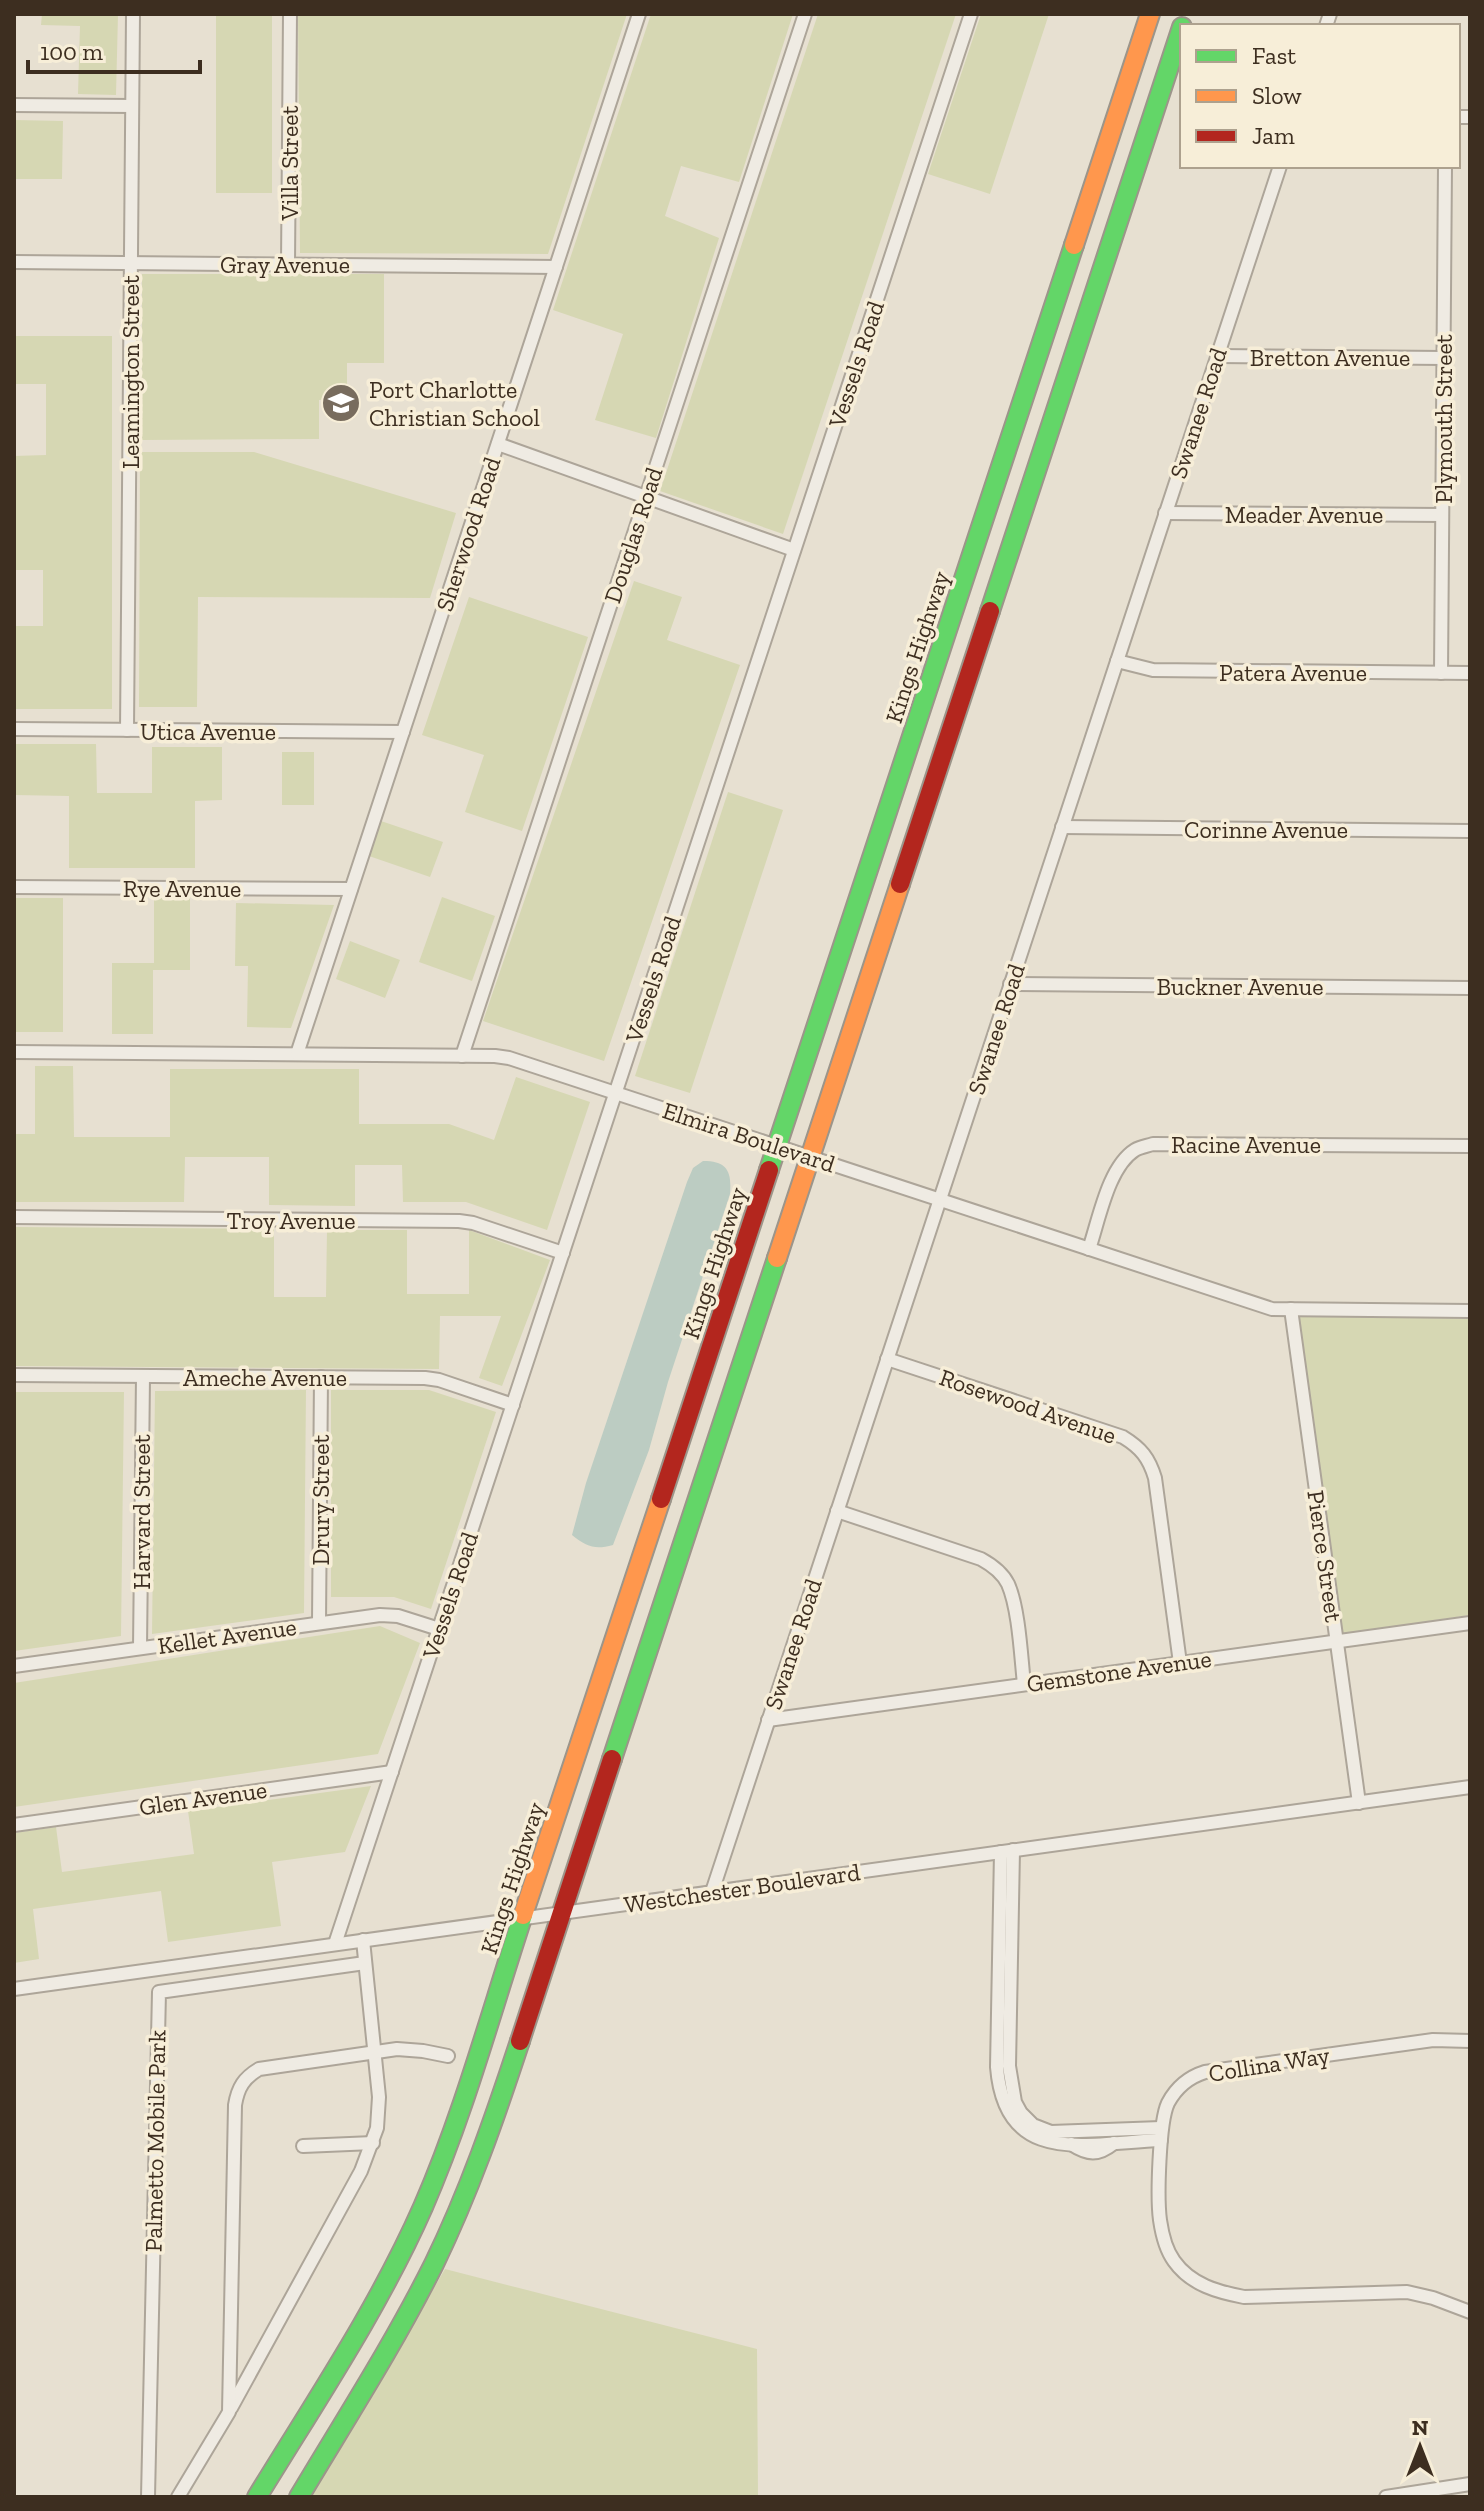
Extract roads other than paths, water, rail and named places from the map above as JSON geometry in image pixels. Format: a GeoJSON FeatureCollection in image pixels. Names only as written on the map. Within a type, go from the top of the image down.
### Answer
{"type":"FeatureCollection","features":[{"type":"Feature","properties":{"kind":"main road","name":"Kings Highway"},"geometry":{"type":"LineString","coordinates":[[257,2497],[375,2303],[422,2209],[461,2108],[1150,14]]}},
{"type":"Feature","properties":{"kind":"main road"},"geometry":{"type":"LineString","coordinates":[[299,2497],[394,2338],[453,2223],[499,2104],[1180,32]]}},
{"type":"Feature","properties":{"kind":"street","name":"Leamington Street"},"geometry":{"type":"LineString","coordinates":[[127,730],[133,14]]}},
{"type":"Feature","properties":{"kind":"street","name":"Villa Street"},"geometry":{"type":"LineString","coordinates":[[288,264],[290,14]]}},
{"type":"Feature","properties":{"kind":"street","name":"Sherwood Road"},"geometry":{"type":"LineString","coordinates":[[297,1054],[639,14]]}},
{"type":"Feature","properties":{"kind":"street","name":"Douglas Road"},"geometry":{"type":"LineString","coordinates":[[462,1056],[805,14]]}},
{"type":"Feature","properties":{"kind":"street","name":"Vessels Road"},"geometry":{"type":"LineString","coordinates":[[335,1944],[971,14]]}},
{"type":"Feature","properties":{"kind":"street"},"geometry":{"type":"LineString","coordinates":[[14,105],[132,106]]}},
{"type":"Feature","properties":{"kind":"street","name":"Swanee Road"},"geometry":{"type":"LineString","coordinates":[[712,1892],[1279,168]]}},
{"type":"Feature","properties":{"kind":"street","name":"Plymouth Street"},"geometry":{"type":"LineString","coordinates":[[1441,673],[1445,168]]}},
{"type":"Feature","properties":{"kind":"street","name":"Gray Avenue"},"geometry":{"type":"LineString","coordinates":[[14,262],[556,267]]}},
{"type":"Feature","properties":{"kind":"street","name":"Bretton Avenue"},"geometry":{"type":"LineString","coordinates":[[1217,356],[1444,358]]}},
{"type":"Feature","properties":{"kind":"street"},"geometry":{"type":"LineString","coordinates":[[498,444],[794,550]]}},
{"type":"Feature","properties":{"kind":"street","name":"Meader Avenue"},"geometry":{"type":"LineString","coordinates":[[1165,513],[1442,515]]}},
{"type":"Feature","properties":{"kind":"street","name":"Patera Avenue"},"geometry":{"type":"LineString","coordinates":[[1117,661],[1153,670],[1470,673]]}},
{"type":"Feature","properties":{"kind":"street","name":"Utica Avenue"},"geometry":{"type":"LineString","coordinates":[[14,729],[403,732]]}},
{"type":"Feature","properties":{"kind":"street","name":"Corinne Avenue"},"geometry":{"type":"LineString","coordinates":[[1062,827],[1470,831]]}},
{"type":"Feature","properties":{"kind":"street","name":"Rye Avenue"},"geometry":{"type":"LineString","coordinates":[[14,887],[351,889]]}},
{"type":"Feature","properties":{"kind":"street","name":"Buckner Avenue"},"geometry":{"type":"LineString","coordinates":[[1010,984],[1470,988]]}},
{"type":"Feature","properties":{"kind":"street","name":"Elmira Boulevard"},"geometry":{"type":"LineString","coordinates":[[14,1052],[509,1058],[1272,1309],[1470,1311]]}},
{"type":"Feature","properties":{"kind":"street","name":"Racine Avenue"},"geometry":{"type":"LineString","coordinates":[[1089,1249],[1113,1177],[1122,1161],[1136,1150],[1153,1144],[1470,1146]]}},
{"type":"Feature","properties":{"kind":"street","name":"Troy Avenue"},"geometry":{"type":"LineString","coordinates":[[14,1217],[459,1221],[563,1253]]}},
{"type":"Feature","properties":{"kind":"street","name":"Pierce Street"},"geometry":{"type":"LineString","coordinates":[[1291,1309],[1359,1803]]}},
{"type":"Feature","properties":{"kind":"street","name":"Rosewood Avenue"},"geometry":{"type":"LineString","coordinates":[[887,1359],[1123,1437],[1138,1447],[1149,1461],[1155,1478],[1180,1663]]}},
{"type":"Feature","properties":{"kind":"street","name":"Ameche Avenue"},"geometry":{"type":"LineString","coordinates":[[14,1375],[439,1380],[513,1405]]}},
{"type":"Feature","properties":{"kind":"street","name":"Harvard Street"},"geometry":{"type":"LineString","coordinates":[[140,1648],[143,1376]]}},
{"type":"Feature","properties":{"kind":"street","name":"Drury Street"},"geometry":{"type":"LineString","coordinates":[[319,1623],[321,1377]]}},
{"type":"Feature","properties":{"kind":"street"},"geometry":{"type":"LineString","coordinates":[[837,1511],[981,1559],[996,1568],[1007,1583],[1013,1600],[1024,1684]]}},
{"type":"Feature","properties":{"kind":"street","name":"Kellet Avenue"},"geometry":{"type":"LineString","coordinates":[[14,1666],[380,1615],[398,1616],[439,1629]]}},
{"type":"Feature","properties":{"kind":"street","name":"Gemstone Avenue"},"geometry":{"type":"LineString","coordinates":[[768,1720],[1470,1623]]}},
{"type":"Feature","properties":{"kind":"street","name":"Glen Avenue"},"geometry":{"type":"LineString","coordinates":[[14,1825],[392,1772]]}},
{"type":"Feature","properties":{"kind":"street","name":"Westchester Boulevard"},"geometry":{"type":"LineString","coordinates":[[14,1989],[1470,1787]]}},
{"type":"Feature","properties":{"kind":"street"},"geometry":{"type":"LineString","coordinates":[[1007,1851],[1003,2071],[1022,2121],[1039,2139],[1071,2144],[1091,2154],[1099,2153],[1121,2138]]}},
{"type":"Feature","properties":{"kind":"street"},"geometry":{"type":"LineString","coordinates":[[178,2497],[229,2412],[361,2171],[373,2143],[379,2097],[363,1940]]}},
{"type":"Feature","properties":{"kind":"street","name":"Palmetto Mobile Park"},"geometry":{"type":"LineString","coordinates":[[148,2497],[159,1992],[365,1963]]}},
{"type":"Feature","properties":{"kind":"street","name":"Collina Way"},"geometry":{"type":"LineString","coordinates":[[1470,2041],[1433,2040],[1205,2072],[1189,2079],[1169,2102],[1161,2134],[1160,2219],[1174,2261],[1200,2284],[1221,2293],[1244,2297],[1407,2292],[1470,2312]]}},
{"type":"Feature","properties":{"kind":"street"},"geometry":{"type":"LineString","coordinates":[[229,2412],[235,2105],[238,2089],[246,2077],[259,2069],[397,2049],[448,2056]]}},
{"type":"Feature","properties":{"kind":"street"},"geometry":{"type":"LineString","coordinates":[[1022,2121],[1051,2132],[1121,2138],[1161,2134]]}},
{"type":"Feature","properties":{"kind":"street"},"geometry":{"type":"LineString","coordinates":[[303,2146],[373,2143]]}},
{"type":"Feature","properties":{"kind":"street"},"geometry":{"type":"LineString","coordinates":[[1386,2497],[1470,2484]]}},
{"type":"Feature","properties":{"kind":"place","name":"Port Charlotte Christian School"},"geometry":{"type":"Point","coordinates":[341,403]}}]}
